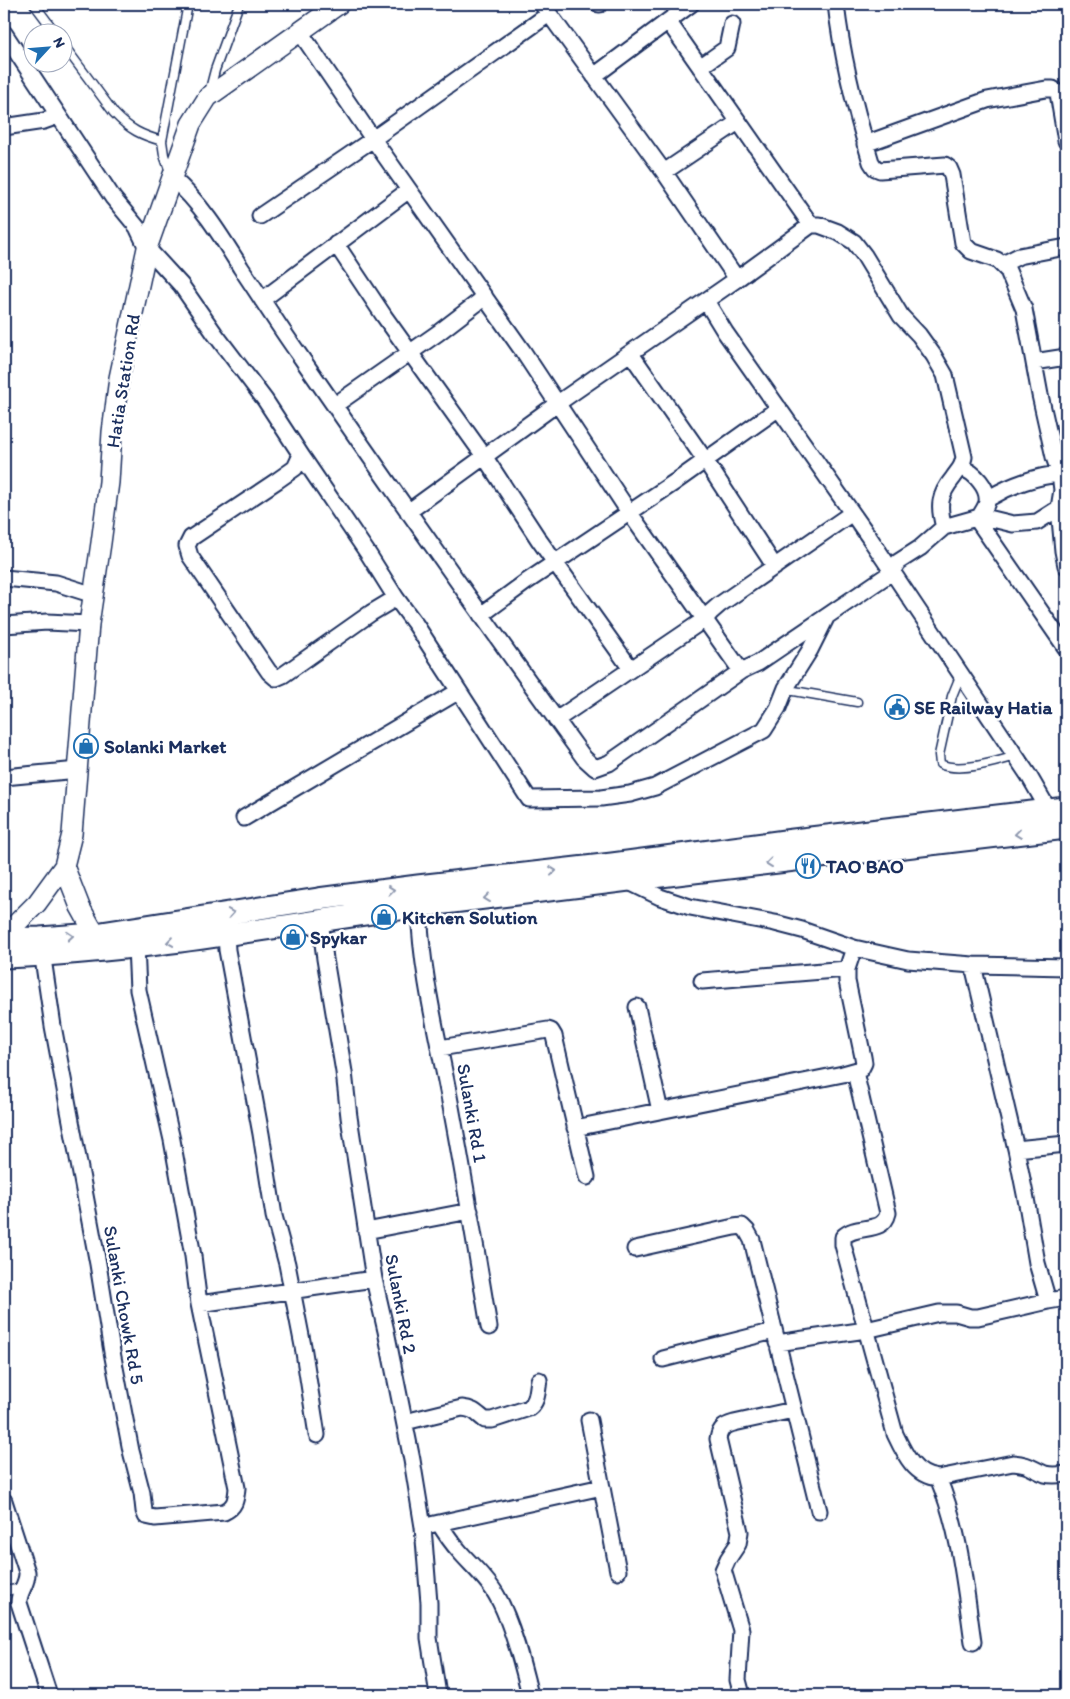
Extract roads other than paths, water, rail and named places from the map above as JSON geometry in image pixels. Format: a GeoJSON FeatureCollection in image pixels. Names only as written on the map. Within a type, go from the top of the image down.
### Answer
{"type":"FeatureCollection","features":[{"type":"Feature","properties":{"kind":"main road"},"geometry":{"type":"LineString","coordinates":[[4,957],[41,947],[96,942],[364,893],[1057,809]]}},
{"type":"Feature","properties":{"kind":"main road"},"geometry":{"type":"LineString","coordinates":[[96,942],[136,946],[625,880],[1059,829]]}},
{"type":"Feature","properties":{"kind":"main road"},"geometry":{"type":"LineString","coordinates":[[4,938],[41,947]]}},
{"type":"Feature","properties":{"kind":"street","name":"Hatia Station Rd"},"geometry":{"type":"LineString","coordinates":[[64,866],[72,834],[89,624],[109,482],[112,432],[119,378],[146,248],[191,124],[208,97],[339,4]]}},
{"type":"Feature","properties":{"kind":"street"},"geometry":{"type":"LineString","coordinates":[[594,76],[691,4]]}},
{"type":"Feature","properties":{"kind":"street"},"geometry":{"type":"LineString","coordinates":[[836,4],[848,79],[870,162],[875,168],[880,170],[945,165],[949,168],[952,175],[963,243],[971,251],[1003,264],[1008,270],[1024,309],[1054,457],[1063,473],[1063,551],[1066,566]]}},
{"type":"Feature","properties":{"kind":"street"},"geometry":{"type":"LineString","coordinates":[[260,216],[373,139],[546,9],[664,172],[737,279]]}},
{"type":"Feature","properties":{"kind":"street"},"geometry":{"type":"LineString","coordinates":[[668,21],[811,225]]}},
{"type":"Feature","properties":{"kind":"street"},"geometry":{"type":"LineString","coordinates":[[700,68],[727,48],[732,24]]}},
{"type":"Feature","properties":{"kind":"street"},"geometry":{"type":"LineString","coordinates":[[300,32],[485,297],[630,512],[741,671]]}},
{"type":"Feature","properties":{"kind":"street"},"geometry":{"type":"LineString","coordinates":[[4,33],[113,198],[137,227],[146,248],[181,285],[265,400],[396,598],[416,625],[529,799],[601,798],[630,794],[655,787],[764,730],[778,708],[786,688],[810,650],[827,616]]}},
{"type":"Feature","properties":{"kind":"street"},"geometry":{"type":"LineString","coordinates":[[865,144],[987,100],[1046,89],[1053,89],[1058,93],[1066,141]]}},
{"type":"Feature","properties":{"kind":"street"},"geometry":{"type":"LineString","coordinates":[[4,127],[44,121],[58,116]]}},
{"type":"Feature","properties":{"kind":"street"},"geometry":{"type":"LineString","coordinates":[[664,172],[738,122]]}},
{"type":"Feature","properties":{"kind":"street"},"geometry":{"type":"LineString","coordinates":[[172,178],[185,189],[203,210],[262,300],[408,512],[556,720],[584,758],[595,768],[609,763],[741,671],[758,663],[892,572],[898,562],[920,548],[944,527],[978,517],[1013,524],[1037,522],[1063,511]]}},
{"type":"Feature","properties":{"kind":"street"},"geometry":{"type":"LineString","coordinates":[[262,300],[409,190]]}},
{"type":"Feature","properties":{"kind":"street"},"geometry":{"type":"LineString","coordinates":[[408,512],[558,403],[631,354],[811,225],[819,225],[838,232],[854,242],[901,316],[919,335],[945,375],[964,457],[962,468],[945,488],[940,500],[940,515],[944,527]]}},
{"type":"Feature","properties":{"kind":"street"},"geometry":{"type":"LineString","coordinates":[[336,244],[344,259],[484,456],[555,562],[631,669]]}},
{"type":"Feature","properties":{"kind":"street"},"geometry":{"type":"LineString","coordinates":[[1003,264],[1019,256],[1066,247]]}},
{"type":"Feature","properties":{"kind":"street"},"geometry":{"type":"LineString","coordinates":[[335,406],[485,297]]}},
{"type":"Feature","properties":{"kind":"street"},"geometry":{"type":"LineString","coordinates":[[706,300],[725,332],[852,513],[1029,776],[1057,809],[1059,829]]}},
{"type":"Feature","properties":{"kind":"street"},"geometry":{"type":"LineString","coordinates":[[631,354],[705,460],[775,567]]}},
{"type":"Feature","properties":{"kind":"street"},"geometry":{"type":"LineString","coordinates":[[1034,362],[1066,357]]}},
{"type":"Feature","properties":{"kind":"street"},"geometry":{"type":"LineString","coordinates":[[481,615],[779,408]]}},
{"type":"Feature","properties":{"kind":"street"},"geometry":{"type":"LineString","coordinates":[[301,455],[295,468],[191,538],[187,546],[190,556],[269,672],[276,678],[396,598]]}},
{"type":"Feature","properties":{"kind":"street"},"geometry":{"type":"LineString","coordinates":[[962,468],[970,471],[991,497],[1006,488],[1063,473]]}},
{"type":"Feature","properties":{"kind":"street"},"geometry":{"type":"LineString","coordinates":[[978,517],[987,503],[986,492]]}},
{"type":"Feature","properties":{"kind":"street"},"geometry":{"type":"LineString","coordinates":[[556,720],[705,619],[711,612],[852,513]]}},
{"type":"Feature","properties":{"kind":"street"},"geometry":{"type":"LineString","coordinates":[[978,517],[1066,648]]}},
{"type":"Feature","properties":{"kind":"street"},"geometry":{"type":"LineString","coordinates":[[4,578],[56,583],[94,595]]}},
{"type":"Feature","properties":{"kind":"street"},"geometry":{"type":"LineString","coordinates":[[4,625],[47,622],[89,624]]}},
{"type":"Feature","properties":{"kind":"street"},"geometry":{"type":"LineString","coordinates":[[244,818],[459,691]]}},
{"type":"Feature","properties":{"kind":"street"},"geometry":{"type":"LineString","coordinates":[[4,776],[78,770]]}},
{"type":"Feature","properties":{"kind":"street"},"geometry":{"type":"LineString","coordinates":[[4,938],[38,903],[64,866]]}},
{"type":"Feature","properties":{"kind":"street"},"geometry":{"type":"LineString","coordinates":[[64,866],[96,942]]}},
{"type":"Feature","properties":{"kind":"street"},"geometry":{"type":"LineString","coordinates":[[625,880],[660,897],[690,907],[775,923],[854,948],[908,960],[973,965],[1066,967]]}},
{"type":"Feature","properties":{"kind":"street","name":"Sulanki Rd 1"},"geometry":{"type":"LineString","coordinates":[[419,907],[430,1005],[440,1048],[470,1211],[488,1327]]}},
{"type":"Feature","properties":{"kind":"street","name":"Sulanki Rd 2"},"geometry":{"type":"LineString","coordinates":[[320,920],[374,1279],[405,1422],[424,1527],[424,1550],[429,1603],[428,1638],[438,1695]]}},
{"type":"Feature","properties":{"kind":"street"},"geometry":{"type":"LineString","coordinates":[[226,934],[227,950],[274,1216],[303,1346],[316,1435]]}},
{"type":"Feature","properties":{"kind":"street"},"geometry":{"type":"LineString","coordinates":[[136,946],[138,990],[172,1140],[193,1256],[199,1304],[374,1279]]}},
{"type":"Feature","properties":{"kind":"street","name":"Sulanki Chowk Rd 5"},"geometry":{"type":"LineString","coordinates":[[41,947],[53,1026],[98,1264],[112,1352],[146,1516],[155,1518],[224,1512],[230,1510],[236,1498],[236,1488],[199,1304]]}},
{"type":"Feature","properties":{"kind":"street"},"geometry":{"type":"LineString","coordinates":[[575,1128],[855,1072],[861,1069],[864,1058],[849,994],[847,969],[854,948]]}},
{"type":"Feature","properties":{"kind":"street"},"geometry":{"type":"LineString","coordinates":[[973,965],[1016,1149],[1037,1263],[1048,1301]]}},
{"type":"Feature","properties":{"kind":"street"},"geometry":{"type":"LineString","coordinates":[[702,981],[847,969]]}},
{"type":"Feature","properties":{"kind":"street"},"geometry":{"type":"LineString","coordinates":[[637,1007],[660,1111]]}},
{"type":"Feature","properties":{"kind":"street"},"geometry":{"type":"LineString","coordinates":[[440,1048],[551,1031],[554,1036],[587,1177]]}},
{"type":"Feature","properties":{"kind":"street"},"geometry":{"type":"LineString","coordinates":[[855,1072],[888,1213],[887,1219],[882,1225],[848,1233],[843,1237],[843,1245],[895,1434],[905,1456],[919,1471],[930,1477],[938,1478],[1013,1463],[1024,1464],[1045,1474],[1066,1474]]}},
{"type":"Feature","properties":{"kind":"street"},"geometry":{"type":"LineString","coordinates":[[1016,1149],[1066,1144]]}},
{"type":"Feature","properties":{"kind":"street"},"geometry":{"type":"LineString","coordinates":[[366,1231],[470,1211]]}},
{"type":"Feature","properties":{"kind":"street"},"geometry":{"type":"LineString","coordinates":[[634,1249],[742,1226],[747,1231],[752,1240],[819,1511]]}},
{"type":"Feature","properties":{"kind":"street"},"geometry":{"type":"LineString","coordinates":[[663,1359],[776,1337],[866,1330],[939,1313],[956,1313],[978,1317],[1066,1298]]}},
{"type":"Feature","properties":{"kind":"street"},"geometry":{"type":"LineString","coordinates":[[405,1422],[462,1408],[471,1408],[485,1420],[492,1420],[528,1408],[534,1404],[539,1380]]}},
{"type":"Feature","properties":{"kind":"street"},"geometry":{"type":"LineString","coordinates":[[742,1695],[738,1680],[741,1630],[724,1570],[728,1559],[738,1544],[740,1532],[718,1439],[719,1431],[724,1426],[734,1423],[794,1410]]}},
{"type":"Feature","properties":{"kind":"street"},"geometry":{"type":"LineString","coordinates":[[589,1420],[618,1571]]}},
{"type":"Feature","properties":{"kind":"street"},"geometry":{"type":"LineString","coordinates":[[938,1478],[948,1504],[956,1534],[973,1642]]}},
{"type":"Feature","properties":{"kind":"street"},"geometry":{"type":"LineString","coordinates":[[424,1527],[602,1487]]}},
{"type":"Feature","properties":{"kind":"street"},"geometry":{"type":"LineString","coordinates":[[4,1501],[27,1572],[26,1581],[19,1596],[19,1604],[49,1695]]}},
{"type":"Feature","properties":{"kind":"street"},"geometry":{"type":"LineString","coordinates":[[439,1523],[451,1542],[490,1585],[505,1611],[522,1662],[530,1695]]}},
{"type":"Feature","properties":{"kind":"lane"},"geometry":{"type":"LineString","coordinates":[[34,4],[48,22]]}},
{"type":"Feature","properties":{"kind":"lane"},"geometry":{"type":"LineString","coordinates":[[172,178],[164,155],[162,141],[188,4]]}},
{"type":"Feature","properties":{"kind":"lane"},"geometry":{"type":"LineString","coordinates":[[208,97],[215,70],[239,4]]}},
{"type":"Feature","properties":{"kind":"lane"},"geometry":{"type":"LineString","coordinates":[[72,57],[114,114],[123,123],[134,131],[162,141]]}},
{"type":"Feature","properties":{"kind":"lane"},"geometry":{"type":"LineString","coordinates":[[961,674],[952,696],[939,755],[940,764],[949,768],[986,764],[1016,756]]}},
{"type":"Feature","properties":{"kind":"lane"},"geometry":{"type":"LineString","coordinates":[[786,688],[857,702]]}},
{"type":"Feature","properties":{"kind":"lane"},"geometry":{"type":"LineString","coordinates":[[4,1591],[23,1588]]}},
{"type":"Feature","properties":{"kind":"place","name":"SE Railway Hatia"},"geometry":{"type":"Point","coordinates":[897,707]}},
{"type":"Feature","properties":{"kind":"place","name":"Solanki Market"},"geometry":{"type":"Point","coordinates":[86,746]}},
{"type":"Feature","properties":{"kind":"place","name":"TAO BAO"},"geometry":{"type":"Point","coordinates":[808,866]}},
{"type":"Feature","properties":{"kind":"place","name":"Kitchen Solution"},"geometry":{"type":"Point","coordinates":[384,917]}},
{"type":"Feature","properties":{"kind":"place","name":"Spykar"},"geometry":{"type":"Point","coordinates":[293,937]}}]}
